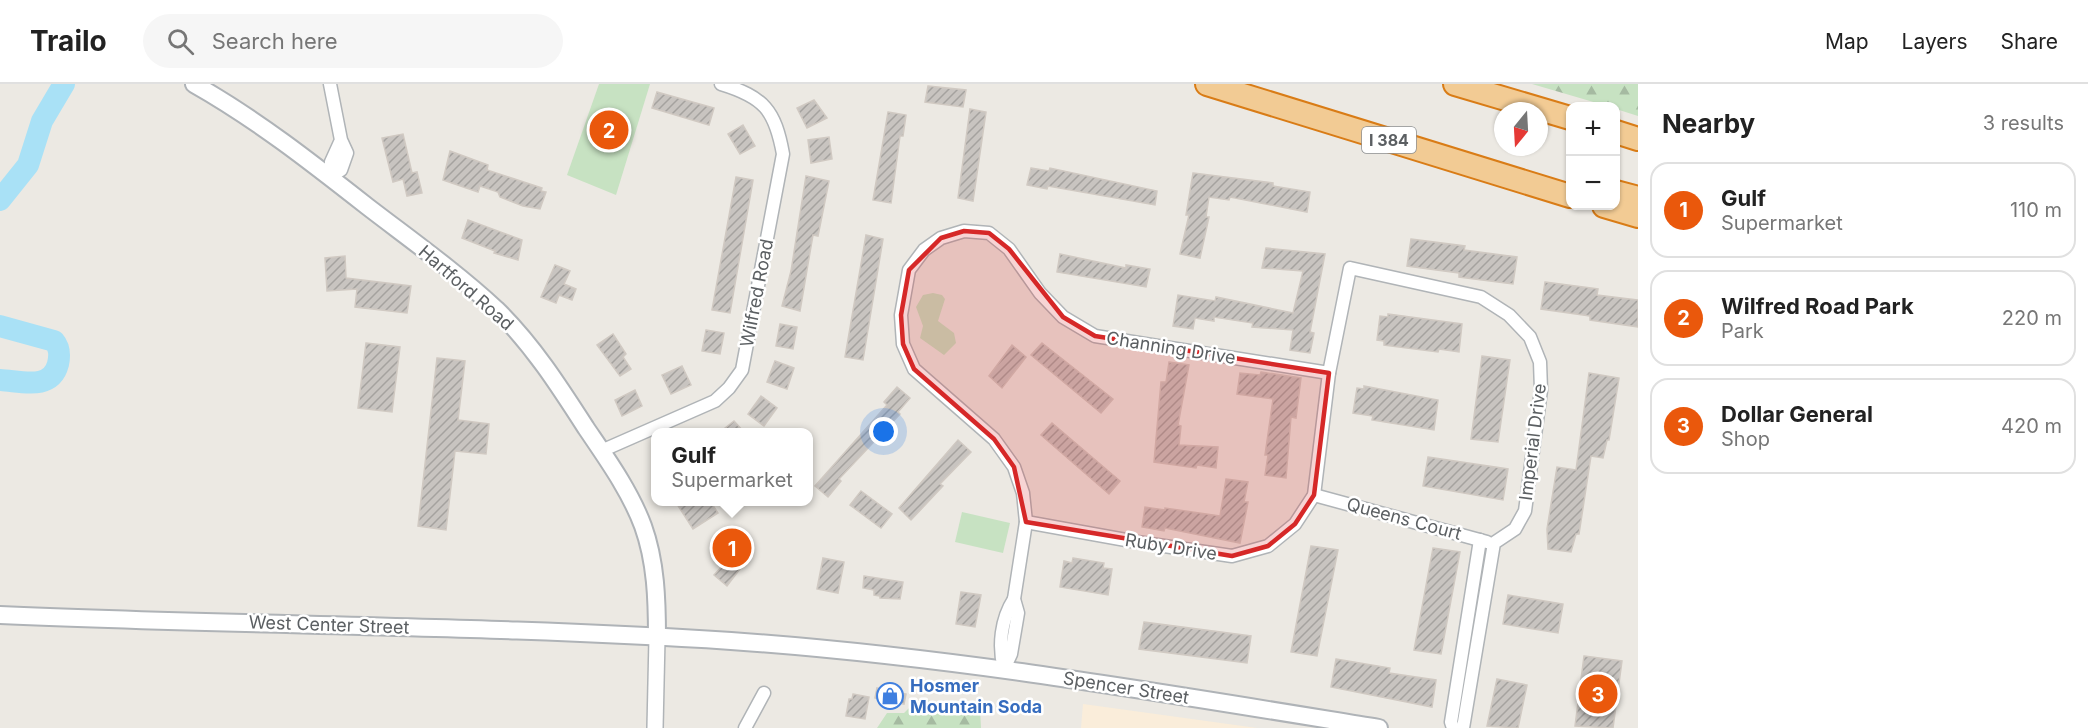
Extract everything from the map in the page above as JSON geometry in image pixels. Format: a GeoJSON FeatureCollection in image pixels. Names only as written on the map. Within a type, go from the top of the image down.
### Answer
{"type":"FeatureCollection","features":[{"type":"Feature","properties":{"kind":"highway","name":"I 384"},"geometry":{"type":"LineString","coordinates":[[1207,84],[1566,195]]}},
{"type":"Feature","properties":{"kind":"highway"},"geometry":{"type":"LineString","coordinates":[[1219,84],[1311,104],[1566,178]]}},
{"type":"Feature","properties":{"kind":"highway"},"geometry":{"type":"LineString","coordinates":[[1455,84],[1566,117]]}},
{"type":"Feature","properties":{"kind":"highway"},"geometry":{"type":"LineString","coordinates":[[1620,133],[1638,139]]}},
{"type":"Feature","properties":{"kind":"highway"},"geometry":{"type":"LineString","coordinates":[[1620,193],[1638,198]]}},
{"type":"Feature","properties":{"kind":"highway"},"geometry":{"type":"LineString","coordinates":[[1618,210],[1638,216]]}},
{"type":"Feature","properties":{"kind":"main road","name":"Hartford Road"},"geometry":{"type":"LineString","coordinates":[[194,84],[255,122],[330,177],[496,310],[523,337],[546,367],[601,451],[643,526],[652,557],[657,638]]}},
{"type":"Feature","properties":{"kind":"main road","name":"West Center Street"},"geometry":{"type":"LineString","coordinates":[[0,615],[657,638]]}},
{"type":"Feature","properties":{"kind":"main road","name":"Spencer Street"},"geometry":{"type":"LineString","coordinates":[[657,638],[848,651],[1004,669],[1379,728]]}},
{"type":"Feature","properties":{"kind":"street"},"geometry":{"type":"LineString","coordinates":[[330,84],[340,140],[345,147],[347,159],[341,170],[330,177]]}},
{"type":"Feature","properties":{"kind":"street","name":"Wilfred Road"},"geometry":{"type":"LineString","coordinates":[[653,428],[715,401],[729,388],[742,370],[783,154],[778,129],[768,111],[750,93],[721,84]]}},
{"type":"Feature","properties":{"kind":"street","name":"Channing Drive"},"geometry":{"type":"LineString","coordinates":[[1004,669],[1011,654],[1018,613],[1014,599],[1026,522],[1023,493],[1014,466],[993,439],[914,369],[903,344],[901,315],[909,270],[924,250],[941,238],[964,231],[989,233],[1009,249],[1040,293],[1063,317],[1095,336],[1329,373]]}},
{"type":"Feature","properties":{"kind":"street","name":"Imperial Drive"},"geometry":{"type":"LineString","coordinates":[[1329,373],[1350,268],[1481,297],[1511,317],[1530,337],[1540,362],[1541,390],[1525,511],[1515,529],[1494,543]]}},
{"type":"Feature","properties":{"kind":"street","name":"Ruby Drive"},"geometry":{"type":"LineString","coordinates":[[1026,522],[1232,556],[1268,546],[1295,524],[1314,495],[1329,373]]}},
{"type":"Feature","properties":{"kind":"street","name":"Wilfred Road"},"geometry":{"type":"LineString","coordinates":[[601,451],[651,429]]}},
{"type":"Feature","properties":{"kind":"street","name":"Queens Court"},"geometry":{"type":"LineString","coordinates":[[1314,495],[1494,543]]}},
{"type":"Feature","properties":{"kind":"street"},"geometry":{"type":"LineString","coordinates":[[1453,728],[1451,722],[1480,540]]}},
{"type":"Feature","properties":{"kind":"street"},"geometry":{"type":"LineString","coordinates":[[1462,728],[1494,543]]}},
{"type":"Feature","properties":{"kind":"street"},"geometry":{"type":"LineString","coordinates":[[655,728],[657,638]]}},
{"type":"Feature","properties":{"kind":"street"},"geometry":{"type":"LineString","coordinates":[[745,728],[764,693]]}},
{"type":"Feature","properties":{"kind":"highlighted area"},"geometry":{"type":"Polygon","coordinates":[[[964,231],[989,233],[1009,249],[1063,317],[1095,336],[1329,373],[1314,495],[1295,524],[1268,546],[1232,556],[1026,522],[1014,467],[994,439],[914,369],[903,344],[901,315],[909,270],[941,238],[964,231]]]}},
{"type":"Feature","properties":{"kind":"shaded area"},"geometry":{"type":"Polygon","coordinates":[[[1083,704],[1257,728],[1081,728],[1083,704]]]}},
{"type":"Feature","properties":{"kind":"green space"},"geometry":{"type":"Polygon","coordinates":[[[599,84],[650,84],[616,195],[567,175],[599,84]]]}},
{"type":"Feature","properties":{"kind":"green space"},"geometry":{"type":"Polygon","coordinates":[[[1532,84],[1638,84],[1638,116],[1620,110],[1620,102],[1593,102],[1532,84]]]}},
{"type":"Feature","properties":{"kind":"green space"},"geometry":{"type":"Polygon","coordinates":[[[933,293],[942,295],[945,299],[938,321],[954,333],[956,343],[944,355],[920,338],[923,326],[916,307],[923,295],[933,293]]]}},
{"type":"Feature","properties":{"kind":"green space"},"geometry":{"type":"Polygon","coordinates":[[[962,512],[1010,523],[1003,553],[955,542],[962,512]]]}},
{"type":"Feature","properties":{"kind":"green space"},"geometry":{"type":"Polygon","coordinates":[[[922,699],[947,705],[963,704],[980,708],[981,728],[877,728],[887,713],[904,713],[915,702],[922,699]]]}},
{"type":"Feature","properties":{"kind":"building"},"geometry":{"type":"Polygon","coordinates":[[[928,86],[966,90],[963,107],[925,102],[928,86]]]}},
{"type":"Feature","properties":{"kind":"building"},"geometry":{"type":"Polygon","coordinates":[[[657,92],[714,108],[709,125],[652,108],[657,92]]]}},
{"type":"Feature","properties":{"kind":"building"},"geometry":{"type":"Polygon","coordinates":[[[814,100],[827,118],[807,128],[797,108],[814,100]]]}},
{"type":"Feature","properties":{"kind":"building"},"geometry":{"type":"Polygon","coordinates":[[[970,109],[986,112],[973,201],[958,198],[970,109]]]}},
{"type":"Feature","properties":{"kind":"building"},"geometry":{"type":"Polygon","coordinates":[[[888,112],[906,115],[903,136],[900,136],[891,203],[873,200],[888,112]]]}},
{"type":"Feature","properties":{"kind":"building"},"geometry":{"type":"Polygon","coordinates":[[[743,125],[755,146],[740,154],[728,134],[743,125]]]}},
{"type":"Feature","properties":{"kind":"building"},"geometry":{"type":"Polygon","coordinates":[[[403,134],[412,173],[417,172],[422,193],[407,196],[403,179],[393,182],[382,138],[403,134]]]}},
{"type":"Feature","properties":{"kind":"building"},"geometry":{"type":"Polygon","coordinates":[[[829,137],[832,159],[811,163],[808,140],[829,137]]]}},
{"type":"Feature","properties":{"kind":"building"},"geometry":{"type":"Polygon","coordinates":[[[450,151],[488,165],[487,170],[542,188],[541,191],[546,192],[540,209],[523,206],[500,197],[498,192],[480,186],[478,192],[443,180],[450,151]]]}},
{"type":"Feature","properties":{"kind":"building"},"geometry":{"type":"Polygon","coordinates":[[[1031,168],[1049,171],[1050,168],[1157,191],[1155,205],[1048,186],[1047,189],[1027,185],[1031,168]]]}},
{"type":"Feature","properties":{"kind":"building"},"geometry":{"type":"Polygon","coordinates":[[[1193,173],[1273,183],[1273,186],[1310,192],[1307,212],[1230,197],[1229,200],[1209,197],[1206,217],[1209,217],[1200,258],[1180,254],[1189,215],[1186,215],[1193,173]]]}},
{"type":"Feature","properties":{"kind":"building"},"geometry":{"type":"Polygon","coordinates":[[[806,176],[829,181],[818,236],[813,235],[800,311],[782,306],[791,271],[806,176]]]}},
{"type":"Feature","properties":{"kind":"building"},"geometry":{"type":"Polygon","coordinates":[[[736,177],[753,180],[730,313],[712,310],[736,177]]]}},
{"type":"Feature","properties":{"kind":"building"},"geometry":{"type":"Polygon","coordinates":[[[468,220],[522,240],[518,260],[494,253],[495,251],[462,238],[468,220]]]}},
{"type":"Feature","properties":{"kind":"building"},"geometry":{"type":"Polygon","coordinates":[[[866,235],[883,239],[863,360],[845,357],[866,235]]]}},
{"type":"Feature","properties":{"kind":"building"},"geometry":{"type":"Polygon","coordinates":[[[1411,239],[1465,246],[1464,250],[1517,257],[1513,284],[1459,277],[1459,273],[1407,266],[1411,239]]]}},
{"type":"Feature","properties":{"kind":"building"},"geometry":{"type":"Polygon","coordinates":[[[1266,248],[1325,254],[1310,332],[1314,333],[1310,353],[1290,350],[1293,330],[1252,327],[1253,323],[1214,317],[1214,321],[1195,318],[1193,329],[1173,326],[1178,295],[1215,301],[1216,297],[1293,313],[1303,271],[1262,268],[1266,248]]]}},
{"type":"Feature","properties":{"kind":"building"},"geometry":{"type":"Polygon","coordinates":[[[1060,254],[1126,268],[1126,265],[1150,269],[1146,287],[1057,272],[1060,254]]]}},
{"type":"Feature","properties":{"kind":"building"},"geometry":{"type":"Polygon","coordinates":[[[345,256],[346,278],[411,286],[407,313],[355,307],[357,289],[327,291],[325,258],[345,256]]]}},
{"type":"Feature","properties":{"kind":"building"},"geometry":{"type":"Polygon","coordinates":[[[555,265],[570,271],[564,284],[576,289],[572,300],[559,295],[556,303],[541,297],[555,265]]]}},
{"type":"Feature","properties":{"kind":"building"},"geometry":{"type":"Polygon","coordinates":[[[1545,282],[1598,289],[1597,295],[1638,300],[1638,327],[1590,320],[1590,316],[1541,309],[1545,282]]]}},
{"type":"Feature","properties":{"kind":"building"},"geometry":{"type":"Polygon","coordinates":[[[1388,314],[1462,324],[1459,352],[1439,349],[1438,352],[1384,345],[1384,341],[1377,340],[1380,316],[1388,317],[1388,314]]]}},
{"type":"Feature","properties":{"kind":"building"},"geometry":{"type":"Polygon","coordinates":[[[780,324],[797,327],[793,349],[776,346],[780,324]]]}},
{"type":"Feature","properties":{"kind":"building"},"geometry":{"type":"Polygon","coordinates":[[[706,330],[724,333],[720,354],[702,351],[706,330]]]}},
{"type":"Feature","properties":{"kind":"building"},"geometry":{"type":"Polygon","coordinates":[[[613,334],[626,354],[623,357],[631,369],[620,376],[597,345],[613,334]]]}},
{"type":"Feature","properties":{"kind":"building"},"geometry":{"type":"Polygon","coordinates":[[[366,343],[400,347],[392,412],[358,408],[366,343]]]}},
{"type":"Feature","properties":{"kind":"building"},"geometry":{"type":"Polygon","coordinates":[[[1042,343],[1113,399],[1101,413],[1031,355],[1042,343]]]}},
{"type":"Feature","properties":{"kind":"building"},"geometry":{"type":"Polygon","coordinates":[[[1012,345],[1026,357],[1002,388],[989,376],[1012,345]]]}},
{"type":"Feature","properties":{"kind":"building"},"geometry":{"type":"Polygon","coordinates":[[[1482,356],[1510,360],[1498,442],[1471,439],[1482,356]]]}},
{"type":"Feature","properties":{"kind":"building"},"geometry":{"type":"Polygon","coordinates":[[[437,358],[465,361],[458,420],[489,424],[486,454],[455,451],[446,530],[418,526],[437,358]]]}},
{"type":"Feature","properties":{"kind":"building"},"geometry":{"type":"Polygon","coordinates":[[[775,361],[794,368],[787,389],[767,382],[775,361]]]}},
{"type":"Feature","properties":{"kind":"building"},"geometry":{"type":"Polygon","coordinates":[[[1169,362],[1189,365],[1178,425],[1181,426],[1179,445],[1218,447],[1216,468],[1197,465],[1196,468],[1154,462],[1161,382],[1166,382],[1169,362]]]}},
{"type":"Feature","properties":{"kind":"building"},"geometry":{"type":"Polygon","coordinates":[[[682,366],[691,385],[671,394],[662,375],[682,366]]]}},
{"type":"Feature","properties":{"kind":"building"},"geometry":{"type":"Polygon","coordinates":[[[1261,372],[1301,378],[1296,418],[1291,417],[1286,478],[1265,475],[1268,455],[1265,455],[1273,399],[1237,394],[1240,373],[1260,375],[1261,372]]]}},
{"type":"Feature","properties":{"kind":"building"},"geometry":{"type":"Polygon","coordinates":[[[1589,373],[1619,378],[1609,440],[1607,440],[1603,458],[1591,456],[1579,534],[1576,534],[1571,552],[1548,549],[1547,529],[1557,467],[1576,470],[1589,373]]]}},
{"type":"Feature","properties":{"kind":"building"},"geometry":{"type":"Polygon","coordinates":[[[1364,386],[1438,400],[1434,430],[1372,420],[1373,416],[1353,413],[1357,388],[1364,389],[1364,386]]]}},
{"type":"Feature","properties":{"kind":"building"},"geometry":{"type":"Polygon","coordinates":[[[897,387],[910,398],[898,412],[900,414],[839,479],[841,481],[828,497],[815,486],[887,405],[884,402],[897,387]]]}},
{"type":"Feature","properties":{"kind":"building"},"geometry":{"type":"Polygon","coordinates":[[[635,390],[642,406],[622,416],[615,400],[635,390]]]}},
{"type":"Feature","properties":{"kind":"building"},"geometry":{"type":"Polygon","coordinates":[[[761,396],[777,408],[764,426],[748,414],[761,396]]]}},
{"type":"Feature","properties":{"kind":"building"},"geometry":{"type":"Polygon","coordinates":[[[734,421],[740,428],[725,428],[734,421]]]}},
{"type":"Feature","properties":{"kind":"building"},"geometry":{"type":"Polygon","coordinates":[[[1052,423],[1120,481],[1109,494],[1041,435],[1052,423]]]}},
{"type":"Feature","properties":{"kind":"building"},"geometry":{"type":"Polygon","coordinates":[[[958,440],[971,452],[940,484],[943,486],[911,520],[899,508],[958,440]]]}},
{"type":"Feature","properties":{"kind":"building"},"geometry":{"type":"Polygon","coordinates":[[[1428,457],[1508,469],[1503,500],[1423,486],[1428,457]]]}},
{"type":"Feature","properties":{"kind":"building"},"geometry":{"type":"Polygon","coordinates":[[[1226,479],[1248,482],[1244,502],[1248,502],[1240,543],[1165,528],[1164,531],[1142,527],[1145,507],[1220,516],[1226,479]]]}},
{"type":"Feature","properties":{"kind":"building"},"geometry":{"type":"Polygon","coordinates":[[[861,491],[892,514],[881,528],[850,505],[861,491]]]}},
{"type":"Feature","properties":{"kind":"building"},"geometry":{"type":"Polygon","coordinates":[[[678,506],[713,506],[718,513],[693,529],[678,506]]]}},
{"type":"Feature","properties":{"kind":"building"},"geometry":{"type":"Polygon","coordinates":[[[723,529],[753,552],[727,586],[714,575],[729,559],[711,544],[723,529]]]}},
{"type":"Feature","properties":{"kind":"building"},"geometry":{"type":"Polygon","coordinates":[[[1311,546],[1338,550],[1317,656],[1291,652],[1311,546]]]}},
{"type":"Feature","properties":{"kind":"building"},"geometry":{"type":"Polygon","coordinates":[[[1433,548],[1460,552],[1441,654],[1414,650],[1433,548]]]}},
{"type":"Feature","properties":{"kind":"building"},"geometry":{"type":"Polygon","coordinates":[[[823,558],[844,562],[838,593],[817,589],[823,558]]]}},
{"type":"Feature","properties":{"kind":"building"},"geometry":{"type":"Polygon","coordinates":[[[1073,558],[1104,563],[1103,568],[1112,569],[1108,595],[1060,587],[1064,561],[1072,563],[1073,558]]]}},
{"type":"Feature","properties":{"kind":"building"},"geometry":{"type":"Polygon","coordinates":[[[864,576],[903,582],[900,599],[880,598],[874,595],[874,590],[863,588],[864,576]]]}},
{"type":"Feature","properties":{"kind":"building"},"geometry":{"type":"Polygon","coordinates":[[[961,592],[981,595],[975,627],[956,624],[961,592]]]}},
{"type":"Feature","properties":{"kind":"building"},"geometry":{"type":"Polygon","coordinates":[[[1508,595],[1563,604],[1558,633],[1503,624],[1508,595]]]}},
{"type":"Feature","properties":{"kind":"building"},"geometry":{"type":"Polygon","coordinates":[[[1144,622],[1251,636],[1247,663],[1139,649],[1144,622]]]}},
{"type":"Feature","properties":{"kind":"building"},"geometry":{"type":"Polygon","coordinates":[[[1584,656],[1622,661],[1613,728],[1575,726],[1584,656]]]}},
{"type":"Feature","properties":{"kind":"building"},"geometry":{"type":"Polygon","coordinates":[[[1336,659],[1390,668],[1389,673],[1436,680],[1432,707],[1331,687],[1336,659]]]}},
{"type":"Feature","properties":{"kind":"building"},"geometry":{"type":"Polygon","coordinates":[[[1497,679],[1527,685],[1518,728],[1487,726],[1497,679]]]}},
{"type":"Feature","properties":{"kind":"building","name":"Hosmer Mountain Soda"},"geometry":{"type":"Polygon","coordinates":[[[877,688],[906,694],[904,704],[875,698],[877,688]]]}},
{"type":"Feature","properties":{"kind":"building"},"geometry":{"type":"Polygon","coordinates":[[[853,694],[869,697],[865,719],[846,716],[849,699],[852,699],[853,694]]]}},
{"type":"Feature","properties":{"kind":"waterway"},"geometry":{"type":"LineString","coordinates":[[0,200],[28,165],[42,121],[64,84]]}},
{"type":"Feature","properties":{"kind":"waterway"},"geometry":{"type":"LineString","coordinates":[[0,326],[54,341],[59,355],[54,372],[42,381],[0,380]]}},
{"type":"Feature","properties":{"kind":"place","name":"Wilfred Road Park"},"geometry":{"type":"Point","coordinates":[609,130]}},
{"type":"Feature","properties":{"kind":"place","name":"Gulf"},"geometry":{"type":"Point","coordinates":[732,548]}},
{"type":"Feature","properties":{"kind":"place","name":"Dollar General"},"geometry":{"type":"Point","coordinates":[1598,694]}},
{"type":"Feature","properties":{"kind":"place","name":"Hosmer Mountain Soda"},"geometry":{"type":"Point","coordinates":[890,696]}}]}
